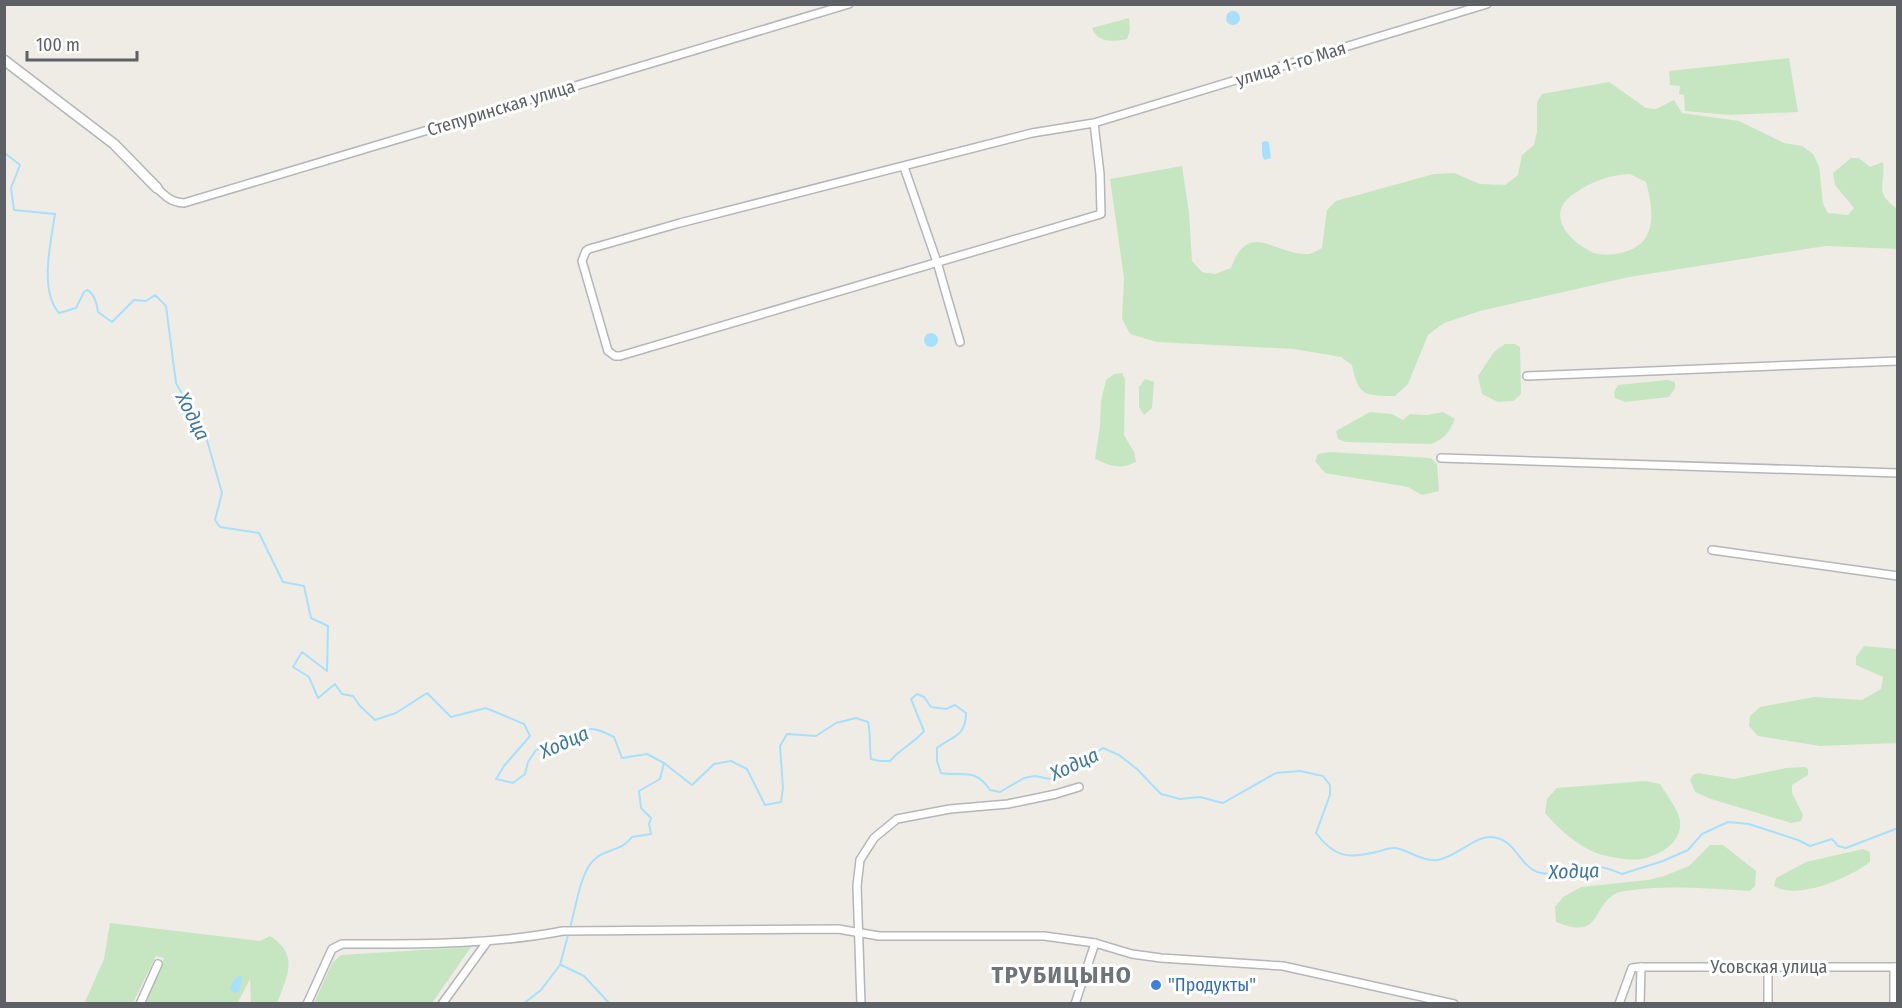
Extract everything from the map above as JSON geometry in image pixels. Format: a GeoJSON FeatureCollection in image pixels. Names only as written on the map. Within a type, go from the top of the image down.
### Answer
{"type":"FeatureCollection","features":[{"type":"Feature","properties":{"kind":"street","name":"Степуринская улица"},"geometry":{"type":"LineString","coordinates":[[157,188],[168,198],[184,203],[849,4]]}},
{"type":"Feature","properties":{"kind":"street","name":"улица 1-го Мая"},"geometry":{"type":"LineString","coordinates":[[937,262],[615,356],[608,351],[582,261],[586,251],[680,223],[904,168],[1032,133],[1094,123],[1487,4]]}},
{"type":"Feature","properties":{"kind":"street"},"geometry":{"type":"LineString","coordinates":[[4,60],[114,144],[157,188]]}},
{"type":"Feature","properties":{"kind":"street"},"geometry":{"type":"LineString","coordinates":[[937,262],[1101,214],[1100,174],[1094,123]]}},
{"type":"Feature","properties":{"kind":"street"},"geometry":{"type":"LineString","coordinates":[[904,168],[937,262],[960,342]]}},
{"type":"Feature","properties":{"kind":"street"},"geometry":{"type":"LineString","coordinates":[[1527,376],[1898,361]]}},
{"type":"Feature","properties":{"kind":"street"},"geometry":{"type":"LineString","coordinates":[[1441,458],[1898,473]]}},
{"type":"Feature","properties":{"kind":"street"},"geometry":{"type":"LineString","coordinates":[[1712,550],[1898,576]]}},
{"type":"Feature","properties":{"kind":"street"},"geometry":{"type":"LineString","coordinates":[[861,1004],[857,886],[860,860],[874,838],[897,819],[950,809],[1008,804],[1079,787]]}},
{"type":"Feature","properties":{"kind":"street"},"geometry":{"type":"LineString","coordinates":[[307,1004],[332,950],[342,944],[487,942],[528,938],[563,931],[838,929],[879,936],[1044,936],[1095,943],[1132,954],[1161,958],[1283,966],[1454,1004]]}},
{"type":"Feature","properties":{"kind":"street"},"geometry":{"type":"LineString","coordinates":[[442,1004],[487,942]]}},
{"type":"Feature","properties":{"kind":"street"},"geometry":{"type":"LineString","coordinates":[[1075,1004],[1095,943]]}},
{"type":"Feature","properties":{"kind":"street"},"geometry":{"type":"LineString","coordinates":[[140,1004],[158,964]]}},
{"type":"Feature","properties":{"kind":"street"},"geometry":{"type":"LineString","coordinates":[[1619,1004],[1632,968],[1641,967],[1640,1004]]}},
{"type":"Feature","properties":{"kind":"street","name":"Усовская улица"},"geometry":{"type":"LineString","coordinates":[[1641,967],[1896,967]]}},
{"type":"Feature","properties":{"kind":"street"},"geometry":{"type":"LineString","coordinates":[[1894,1004],[1896,967]]}},
{"type":"Feature","properties":{"kind":"street"},"geometry":{"type":"LineString","coordinates":[[1768,968],[1768,1004]]}},
{"type":"Feature","properties":{"kind":"green space"},"geometry":{"type":"Polygon","coordinates":[[[1129,18],[1130,30],[1127,39],[1112,41],[1102,39],[1094,33],[1092,28],[1129,18]]]}},
{"type":"Feature","properties":{"kind":"green space"},"geometry":{"type":"Polygon","coordinates":[[[1789,58],[1798,112],[1730,115],[1685,111],[1684,95],[1679,94],[1680,86],[1670,85],[1669,71],[1789,58]]]}},
{"type":"Feature","properties":{"kind":"green space"},"geometry":{"type":"Polygon","coordinates":[[[1609,82],[1646,108],[1656,109],[1674,100],[1682,113],[1739,121],[1784,143],[1802,146],[1813,154],[1819,166],[1823,204],[1828,213],[1848,215],[1854,208],[1835,185],[1833,173],[1851,158],[1859,158],[1870,167],[1883,162],[1883,193],[1897,209],[1897,249],[1825,246],[1629,277],[1480,311],[1444,323],[1428,335],[1408,384],[1395,396],[1376,396],[1364,392],[1357,383],[1352,365],[1341,357],[1294,349],[1157,342],[1130,334],[1122,319],[1124,278],[1110,179],[1182,166],[1189,213],[1192,261],[1202,272],[1215,274],[1231,268],[1238,253],[1246,245],[1255,242],[1297,253],[1309,254],[1322,248],[1327,210],[1336,201],[1434,174],[1454,173],[1480,184],[1505,185],[1518,175],[1522,155],[1534,145],[1537,132],[1537,102],[1542,94],[1609,82]],[[1630,174],[1608,177],[1588,185],[1566,200],[1561,208],[1562,225],[1573,240],[1593,253],[1613,254],[1633,249],[1642,243],[1650,225],[1651,204],[1646,182],[1630,174]]]}},
{"type":"Feature","properties":{"kind":"green space"},"geometry":{"type":"Polygon","coordinates":[[[1505,344],[1515,344],[1520,347],[1521,394],[1513,401],[1498,402],[1482,394],[1478,376],[1494,352],[1505,344]]]}},
{"type":"Feature","properties":{"kind":"green space"},"geometry":{"type":"Polygon","coordinates":[[[1122,373],[1125,379],[1124,435],[1134,452],[1136,462],[1120,466],[1095,459],[1101,401],[1106,380],[1114,374],[1122,373]]]}},
{"type":"Feature","properties":{"kind":"green space"},"geometry":{"type":"Polygon","coordinates":[[[1145,379],[1154,382],[1152,408],[1144,415],[1139,407],[1139,387],[1145,379]]]}},
{"type":"Feature","properties":{"kind":"green space"},"geometry":{"type":"Polygon","coordinates":[[[1667,380],[1675,382],[1675,388],[1669,397],[1625,402],[1615,398],[1614,392],[1618,385],[1667,380]]]}},
{"type":"Feature","properties":{"kind":"green space"},"geometry":{"type":"Polygon","coordinates":[[[1370,412],[1392,414],[1403,420],[1410,414],[1427,415],[1443,412],[1455,419],[1446,434],[1431,444],[1346,442],[1338,439],[1336,431],[1370,412]]]}},
{"type":"Feature","properties":{"kind":"green space"},"geometry":{"type":"Polygon","coordinates":[[[1330,452],[1431,458],[1437,464],[1439,491],[1422,495],[1408,487],[1325,473],[1315,461],[1318,454],[1330,452]]]}},
{"type":"Feature","properties":{"kind":"green space"},"geometry":{"type":"Polygon","coordinates":[[[1864,646],[1897,649],[1897,743],[1820,746],[1758,736],[1749,726],[1750,716],[1760,707],[1814,697],[1862,700],[1881,689],[1883,677],[1856,665],[1856,657],[1864,646]]]}},
{"type":"Feature","properties":{"kind":"green space"},"geometry":{"type":"Polygon","coordinates":[[[1805,767],[1808,769],[1808,775],[1792,785],[1792,793],[1803,815],[1801,821],[1791,823],[1711,799],[1695,792],[1690,780],[1698,773],[1734,779],[1786,768],[1805,767]]]}},
{"type":"Feature","properties":{"kind":"green space"},"geometry":{"type":"Polygon","coordinates":[[[1646,781],[1660,784],[1680,820],[1678,835],[1674,841],[1663,851],[1649,857],[1625,859],[1596,853],[1568,836],[1545,813],[1547,799],[1557,788],[1646,781]]]}},
{"type":"Feature","properties":{"kind":"green space"},"geometry":{"type":"Polygon","coordinates":[[[1710,845],[1723,845],[1756,871],[1755,886],[1750,891],[1677,888],[1624,891],[1607,900],[1588,925],[1571,927],[1556,922],[1555,907],[1563,897],[1581,887],[1648,880],[1664,876],[1689,866],[1710,845]]]}},
{"type":"Feature","properties":{"kind":"green space"},"geometry":{"type":"Polygon","coordinates":[[[1863,849],[1870,852],[1870,862],[1837,880],[1796,891],[1774,886],[1776,878],[1806,862],[1863,849]]]}},
{"type":"Feature","properties":{"kind":"green space"},"geometry":{"type":"Polygon","coordinates":[[[110,923],[260,941],[270,936],[279,943],[288,958],[287,975],[277,1003],[251,1003],[250,979],[238,1002],[247,1003],[145,1003],[164,958],[156,956],[133,1003],[84,1004],[104,959],[110,923]]]}},
{"type":"Feature","properties":{"kind":"green space"},"geometry":{"type":"Polygon","coordinates":[[[471,947],[432,1003],[314,1003],[332,963],[341,955],[471,947]]]}},
{"type":"Feature","properties":{"kind":"water"},"geometry":{"type":"Polygon","coordinates":[[[1230,11],[1236,11],[1240,18],[1236,25],[1230,25],[1226,21],[1226,15],[1230,11]]]}},
{"type":"Feature","properties":{"kind":"water"},"geometry":{"type":"Polygon","coordinates":[[[1262,142],[1269,142],[1271,158],[1264,160],[1262,142]]]}},
{"type":"Feature","properties":{"kind":"water"},"geometry":{"type":"Polygon","coordinates":[[[928,333],[934,333],[938,340],[934,347],[928,347],[924,343],[924,337],[928,333]]]}},
{"type":"Feature","properties":{"kind":"water"},"geometry":{"type":"Polygon","coordinates":[[[239,975],[242,977],[239,992],[234,993],[230,990],[233,981],[239,975]]]}},
{"type":"Feature","properties":{"kind":"waterway","name":"Ходца"},"geometry":{"type":"LineString","coordinates":[[4,157],[6,154],[20,165],[11,188],[14,210],[55,214],[49,251],[48,279],[49,292],[59,313],[76,308],[87,290],[94,297],[98,312],[112,322],[134,300],[146,301],[155,295],[166,306],[176,383],[207,440],[222,493],[215,520],[220,527],[259,533],[283,582],[304,586],[311,618],[328,626],[327,671],[302,652],[293,667],[309,677],[318,698],[335,684],[342,694],[353,696],[375,720],[396,713],[427,693],[451,717],[486,708],[524,724],[530,736],[496,779],[513,783],[525,774],[528,762],[536,750],[558,742],[570,743],[586,730],[595,729],[614,737],[622,758],[647,754],[664,763],[692,785],[714,764],[731,761],[747,769],[765,805],[781,802],[783,788],[780,746],[787,734],[816,736],[836,723],[856,718],[868,722],[871,759],[890,761],[924,731],[911,699],[917,694],[924,697],[931,707],[946,709],[955,705],[966,713],[961,731],[937,748],[937,761],[941,773],[968,774],[979,778],[990,790],[1000,792],[1024,778],[1035,776],[1050,779],[1103,748],[1119,755],[1137,769],[1161,794],[1180,799],[1200,797],[1223,803],[1276,773],[1300,771],[1323,776],[1330,785],[1330,795],[1316,833],[1329,847],[1349,855],[1397,848],[1425,859],[1437,860],[1478,840],[1491,837],[1506,842],[1525,863],[1537,872],[1567,873],[1599,867],[1622,874],[1688,850],[1702,834],[1728,822],[1749,824],[1810,846],[1832,839],[1838,846],[1846,848],[1898,828]]}},
{"type":"Feature","properties":{"kind":"waterway"},"geometry":{"type":"LineString","coordinates":[[570,928],[582,880],[596,858],[624,845],[632,837],[651,834],[649,824],[651,818],[641,808],[639,791],[660,779],[664,763]]}},
{"type":"Feature","properties":{"kind":"waterway"},"geometry":{"type":"LineString","coordinates":[[523,1004],[541,990],[560,965],[568,935]]}},
{"type":"Feature","properties":{"kind":"waterway"},"geometry":{"type":"LineString","coordinates":[[561,965],[584,976],[610,1004]]}},
{"type":"Feature","properties":{"kind":"place","name":"\"Продукты\""},"geometry":{"type":"Point","coordinates":[1156,985]}},
{"type":"Feature","properties":{"kind":"district","name":"ТРУБИЦЫНО"},"geometry":{"type":"Point","coordinates":[1062,975]}}]}
